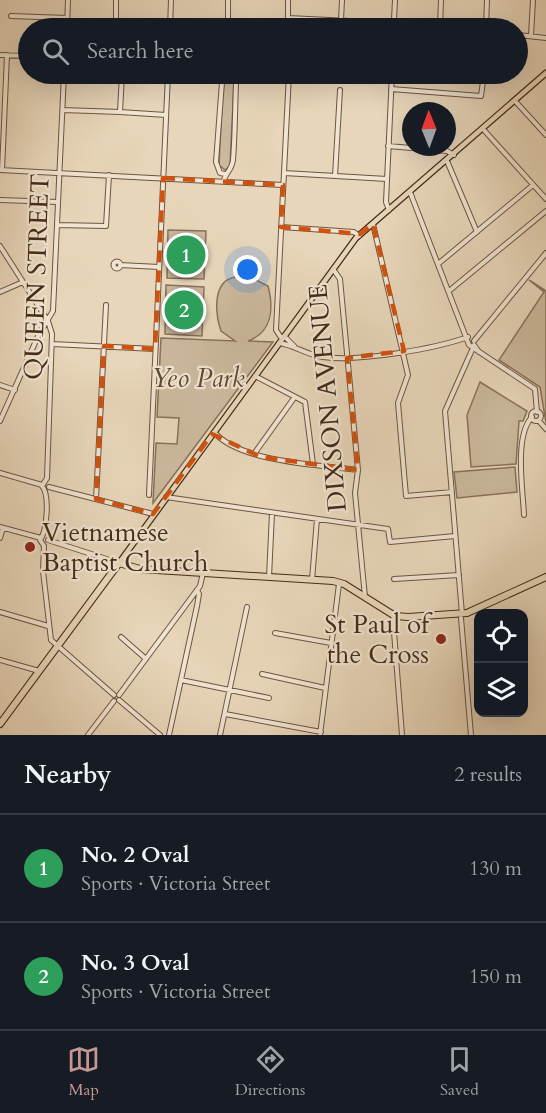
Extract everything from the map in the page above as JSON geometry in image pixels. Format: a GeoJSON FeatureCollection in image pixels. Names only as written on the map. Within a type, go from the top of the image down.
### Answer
{"type":"FeatureCollection","features":[{"type":"Feature","properties":{"kind":"highway"},"geometry":{"type":"LineString","coordinates":[[0,723],[119,562],[140,569],[312,580],[339,584],[398,617],[462,616]]}},
{"type":"Feature","properties":{"kind":"highway"},"geometry":{"type":"LineString","coordinates":[[339,584],[393,619],[462,616],[546,577]]}},
{"type":"Feature","properties":{"kind":"main road"},"geometry":{"type":"LineString","coordinates":[[456,153],[546,74]]}},
{"type":"Feature","properties":{"kind":"main road"},"geometry":{"type":"LineString","coordinates":[[119,562],[359,236],[453,156]]}},
{"type":"Feature","properties":{"kind":"street"},"geometry":{"type":"LineString","coordinates":[[11,16],[67,18],[68,0]]}},
{"type":"Feature","properties":{"kind":"street"},"geometry":{"type":"LineString","coordinates":[[116,0],[116,18]]}},
{"type":"Feature","properties":{"kind":"street"},"geometry":{"type":"LineString","coordinates":[[170,18],[171,0]]}},
{"type":"Feature","properties":{"kind":"street"},"geometry":{"type":"LineString","coordinates":[[228,0],[228,18]]}},
{"type":"Feature","properties":{"kind":"street"},"geometry":{"type":"LineString","coordinates":[[288,0],[288,18]]}},
{"type":"Feature","properties":{"kind":"street"},"geometry":{"type":"LineString","coordinates":[[341,18],[342,0]]}},
{"type":"Feature","properties":{"kind":"street"},"geometry":{"type":"LineString","coordinates":[[394,18],[395,0]]}},
{"type":"Feature","properties":{"kind":"street"},"geometry":{"type":"LineString","coordinates":[[440,18],[441,0]]}},
{"type":"Feature","properties":{"kind":"street"},"geometry":{"type":"LineString","coordinates":[[486,18],[487,0]]}},
{"type":"Feature","properties":{"kind":"street"},"geometry":{"type":"LineString","coordinates":[[531,36],[533,0]]}},
{"type":"Feature","properties":{"kind":"street"},"geometry":{"type":"LineString","coordinates":[[528,36],[546,38]]}},
{"type":"Feature","properties":{"kind":"street"},"geometry":{"type":"LineString","coordinates":[[0,55],[18,56]]}},
{"type":"Feature","properties":{"kind":"street"},"geometry":{"type":"LineString","coordinates":[[7,55],[1,170],[283,185]]}},
{"type":"Feature","properties":{"kind":"street","name":"QUEEN STREET"},"geometry":{"type":"LineString","coordinates":[[57,647],[51,642],[43,571],[52,344],[48,321],[53,311],[64,84]]}},
{"type":"Feature","properties":{"kind":"street"},"geometry":{"type":"LineString","coordinates":[[120,112],[121,84]]}},
{"type":"Feature","properties":{"kind":"street"},"geometry":{"type":"LineString","coordinates":[[149,495],[168,84]]}},
{"type":"Feature","properties":{"kind":"street"},"geometry":{"type":"LineString","coordinates":[[222,84],[216,162],[218,169],[225,174]]}},
{"type":"Feature","properties":{"kind":"street"},"geometry":{"type":"LineString","coordinates":[[224,181],[225,174],[232,163],[236,84]]}},
{"type":"Feature","properties":{"kind":"street"},"geometry":{"type":"LineString","coordinates":[[288,84],[276,332],[294,347],[317,356],[347,358],[404,351],[461,340],[471,342]]}},
{"type":"Feature","properties":{"kind":"street"},"geometry":{"type":"LineString","coordinates":[[389,210],[386,205],[391,84]]}},
{"type":"Feature","properties":{"kind":"street"},"geometry":{"type":"LineString","coordinates":[[391,89],[483,95],[484,84]]}},
{"type":"Feature","properties":{"kind":"street"},"geometry":{"type":"LineString","coordinates":[[335,177],[340,90]]}},
{"type":"Feature","properties":{"kind":"street"},"geometry":{"type":"LineString","coordinates":[[515,101],[546,135]]}},
{"type":"Feature","properties":{"kind":"street"},"geometry":{"type":"LineString","coordinates":[[63,110],[166,115]]}},
{"type":"Feature","properties":{"kind":"street"},"geometry":{"type":"LineString","coordinates":[[483,129],[546,199]]}},
{"type":"Feature","properties":{"kind":"street"},"geometry":{"type":"LineString","coordinates":[[388,146],[402,147]]}},
{"type":"Feature","properties":{"kind":"street"},"geometry":{"type":"LineString","coordinates":[[447,161],[477,232]]}},
{"type":"Feature","properties":{"kind":"street"},"geometry":{"type":"LineString","coordinates":[[284,173],[387,179]]}},
{"type":"Feature","properties":{"kind":"street"},"geometry":{"type":"LineString","coordinates":[[57,225],[106,226],[109,175]]}},
{"type":"Feature","properties":{"kind":"street"},"geometry":{"type":"LineString","coordinates":[[438,264],[533,185]]}},
{"type":"Feature","properties":{"kind":"street"},"geometry":{"type":"LineString","coordinates":[[410,192],[471,342],[480,352],[535,388],[537,412],[541,416],[538,421]]}},
{"type":"Feature","properties":{"kind":"street"},"geometry":{"type":"LineString","coordinates":[[0,200],[58,202]]}},
{"type":"Feature","properties":{"kind":"street"},"geometry":{"type":"LineString","coordinates":[[449,291],[546,210]]}},
{"type":"Feature","properties":{"kind":"street"},"geometry":{"type":"LineString","coordinates":[[373,224],[408,375],[398,403],[406,496],[452,492]]}},
{"type":"Feature","properties":{"kind":"street"},"geometry":{"type":"LineString","coordinates":[[281,227],[354,232],[359,236]]}},
{"type":"Feature","properties":{"kind":"street"},"geometry":{"type":"LineString","coordinates":[[0,246],[48,321],[39,334],[0,421]]}},
{"type":"Feature","properties":{"kind":"street"},"geometry":{"type":"LineString","coordinates":[[471,735],[446,411],[467,360],[471,342],[546,253]]}},
{"type":"Feature","properties":{"kind":"street"},"geometry":{"type":"LineString","coordinates":[[120,265],[159,267]]}},
{"type":"Feature","properties":{"kind":"street","name":"DIXSON AVENUE"},"geometry":{"type":"LineString","coordinates":[[333,269],[340,279],[358,470],[355,493],[365,598]]}},
{"type":"Feature","properties":{"kind":"street"},"geometry":{"type":"LineString","coordinates":[[0,292],[23,282]]}},
{"type":"Feature","properties":{"kind":"street"},"geometry":{"type":"LineString","coordinates":[[96,499],[105,305]]}},
{"type":"Feature","properties":{"kind":"street"},"geometry":{"type":"LineString","coordinates":[[39,334],[48,334],[52,338]]}},
{"type":"Feature","properties":{"kind":"street"},"geometry":{"type":"LineString","coordinates":[[282,339],[294,347]]}},
{"type":"Feature","properties":{"kind":"street"},"geometry":{"type":"LineString","coordinates":[[52,344],[155,349]]}},
{"type":"Feature","properties":{"kind":"street"},"geometry":{"type":"LineString","coordinates":[[255,376],[307,405],[313,464]]}},
{"type":"Feature","properties":{"kind":"street"},"geometry":{"type":"LineString","coordinates":[[0,386],[15,390]]}},
{"type":"Feature","properties":{"kind":"street"},"geometry":{"type":"LineString","coordinates":[[254,454],[294,398]]}},
{"type":"Feature","properties":{"kind":"street"},"geometry":{"type":"LineString","coordinates":[[524,515],[522,454],[526,427],[537,412]]}},
{"type":"Feature","properties":{"kind":"street"},"geometry":{"type":"LineString","coordinates":[[532,417],[546,429]]}},
{"type":"Feature","properties":{"kind":"street"},"geometry":{"type":"LineString","coordinates":[[214,432],[220,438],[254,454],[358,470]]}},
{"type":"Feature","properties":{"kind":"street"},"geometry":{"type":"LineString","coordinates":[[0,473],[153,514]]}},
{"type":"Feature","properties":{"kind":"street"},"geometry":{"type":"LineString","coordinates":[[166,497],[388,529],[390,542],[455,536]]}},
{"type":"Feature","properties":{"kind":"street"},"geometry":{"type":"LineString","coordinates":[[269,577],[272,513]]}},
{"type":"Feature","properties":{"kind":"street"},"geometry":{"type":"LineString","coordinates":[[312,580],[317,519]]}},
{"type":"Feature","properties":{"kind":"street"},"geometry":{"type":"LineString","coordinates":[[0,538],[2,527],[119,562]]}},
{"type":"Feature","properties":{"kind":"street"},"geometry":{"type":"LineString","coordinates":[[169,735],[203,573]]}},
{"type":"Feature","properties":{"kind":"street"},"geometry":{"type":"LineString","coordinates":[[394,579],[459,575]]}},
{"type":"Feature","properties":{"kind":"street"},"geometry":{"type":"LineString","coordinates":[[225,714],[321,734],[339,584]]}},
{"type":"Feature","properties":{"kind":"street"},"geometry":{"type":"LineString","coordinates":[[88,735],[188,602],[197,594]]}},
{"type":"Feature","properties":{"kind":"street"},"geometry":{"type":"LineString","coordinates":[[188,602],[193,602],[197,606]]}},
{"type":"Feature","properties":{"kind":"street"},"geometry":{"type":"LineString","coordinates":[[220,735],[247,607]]}},
{"type":"Feature","properties":{"kind":"street"},"geometry":{"type":"LineString","coordinates":[[0,612],[49,626]]}},
{"type":"Feature","properties":{"kind":"street"},"geometry":{"type":"LineString","coordinates":[[393,619],[402,735]]}},
{"type":"Feature","properties":{"kind":"street"},"geometry":{"type":"LineString","coordinates":[[275,633],[331,644]]}},
{"type":"Feature","properties":{"kind":"street"},"geometry":{"type":"LineString","coordinates":[[121,637],[146,658]]}},
{"type":"Feature","properties":{"kind":"street"},"geometry":{"type":"LineString","coordinates":[[57,647],[160,735]]}},
{"type":"Feature","properties":{"kind":"street"},"geometry":{"type":"LineString","coordinates":[[0,660],[39,671]]}},
{"type":"Feature","properties":{"kind":"street"},"geometry":{"type":"LineString","coordinates":[[262,674],[326,688]]}},
{"type":"Feature","properties":{"kind":"street"},"geometry":{"type":"LineString","coordinates":[[181,680],[269,698]]}},
{"type":"Feature","properties":{"kind":"highlighted area"},"geometry":{"type":"Polygon","coordinates":[[[163,178],[283,185],[281,227],[360,234],[373,224],[404,351],[347,358],[358,470],[261,457],[212,434],[153,514],[96,499],[104,346],[155,349],[163,178]]]}},
{"type":"Feature","properties":{"kind":"green space"},"geometry":{"type":"Polygon","coordinates":[[[223,84],[234,84],[230,166],[225,170],[219,165],[223,84]]]}},
{"type":"Feature","properties":{"kind":"green space"},"geometry":{"type":"Polygon","coordinates":[[[168,230],[206,231],[204,279],[167,278],[168,230]]]}},
{"type":"Feature","properties":{"kind":"green space","name":"Yeo Park"},"geometry":{"type":"Polygon","coordinates":[[[236,277],[254,279],[268,286],[271,303],[269,319],[262,332],[248,341],[273,342],[153,503],[156,443],[177,444],[179,418],[157,417],[161,338],[235,341],[221,331],[217,315],[217,298],[223,284],[228,279],[236,277]]]}},
{"type":"Feature","properties":{"kind":"green space"},"geometry":{"type":"Polygon","coordinates":[[[529,280],[546,291],[546,423],[540,387],[499,360],[544,292],[529,280]]]}},
{"type":"Feature","properties":{"kind":"green space"},"geometry":{"type":"Polygon","coordinates":[[[166,285],[204,287],[202,336],[165,334],[166,285]]]}},
{"type":"Feature","properties":{"kind":"green space"},"geometry":{"type":"Polygon","coordinates":[[[480,382],[527,411],[523,421],[519,421],[516,464],[471,467],[467,415],[480,382]]]}},
{"type":"Feature","properties":{"kind":"green space"},"geometry":{"type":"Polygon","coordinates":[[[515,467],[517,492],[457,498],[454,472],[515,467]]]}},
{"type":"Feature","properties":{"kind":"place","name":"No. 2 Oval"},"geometry":{"type":"Point","coordinates":[186,255]}},
{"type":"Feature","properties":{"kind":"place","name":"No. 3 Oval"},"geometry":{"type":"Point","coordinates":[184,310]}},
{"type":"Feature","properties":{"kind":"place","name":"Vietnamese Baptist Church"},"geometry":{"type":"Point","coordinates":[30,547]}},
{"type":"Feature","properties":{"kind":"place","name":"St Paul of the Cross"},"geometry":{"type":"Point","coordinates":[441,639]}}]}
